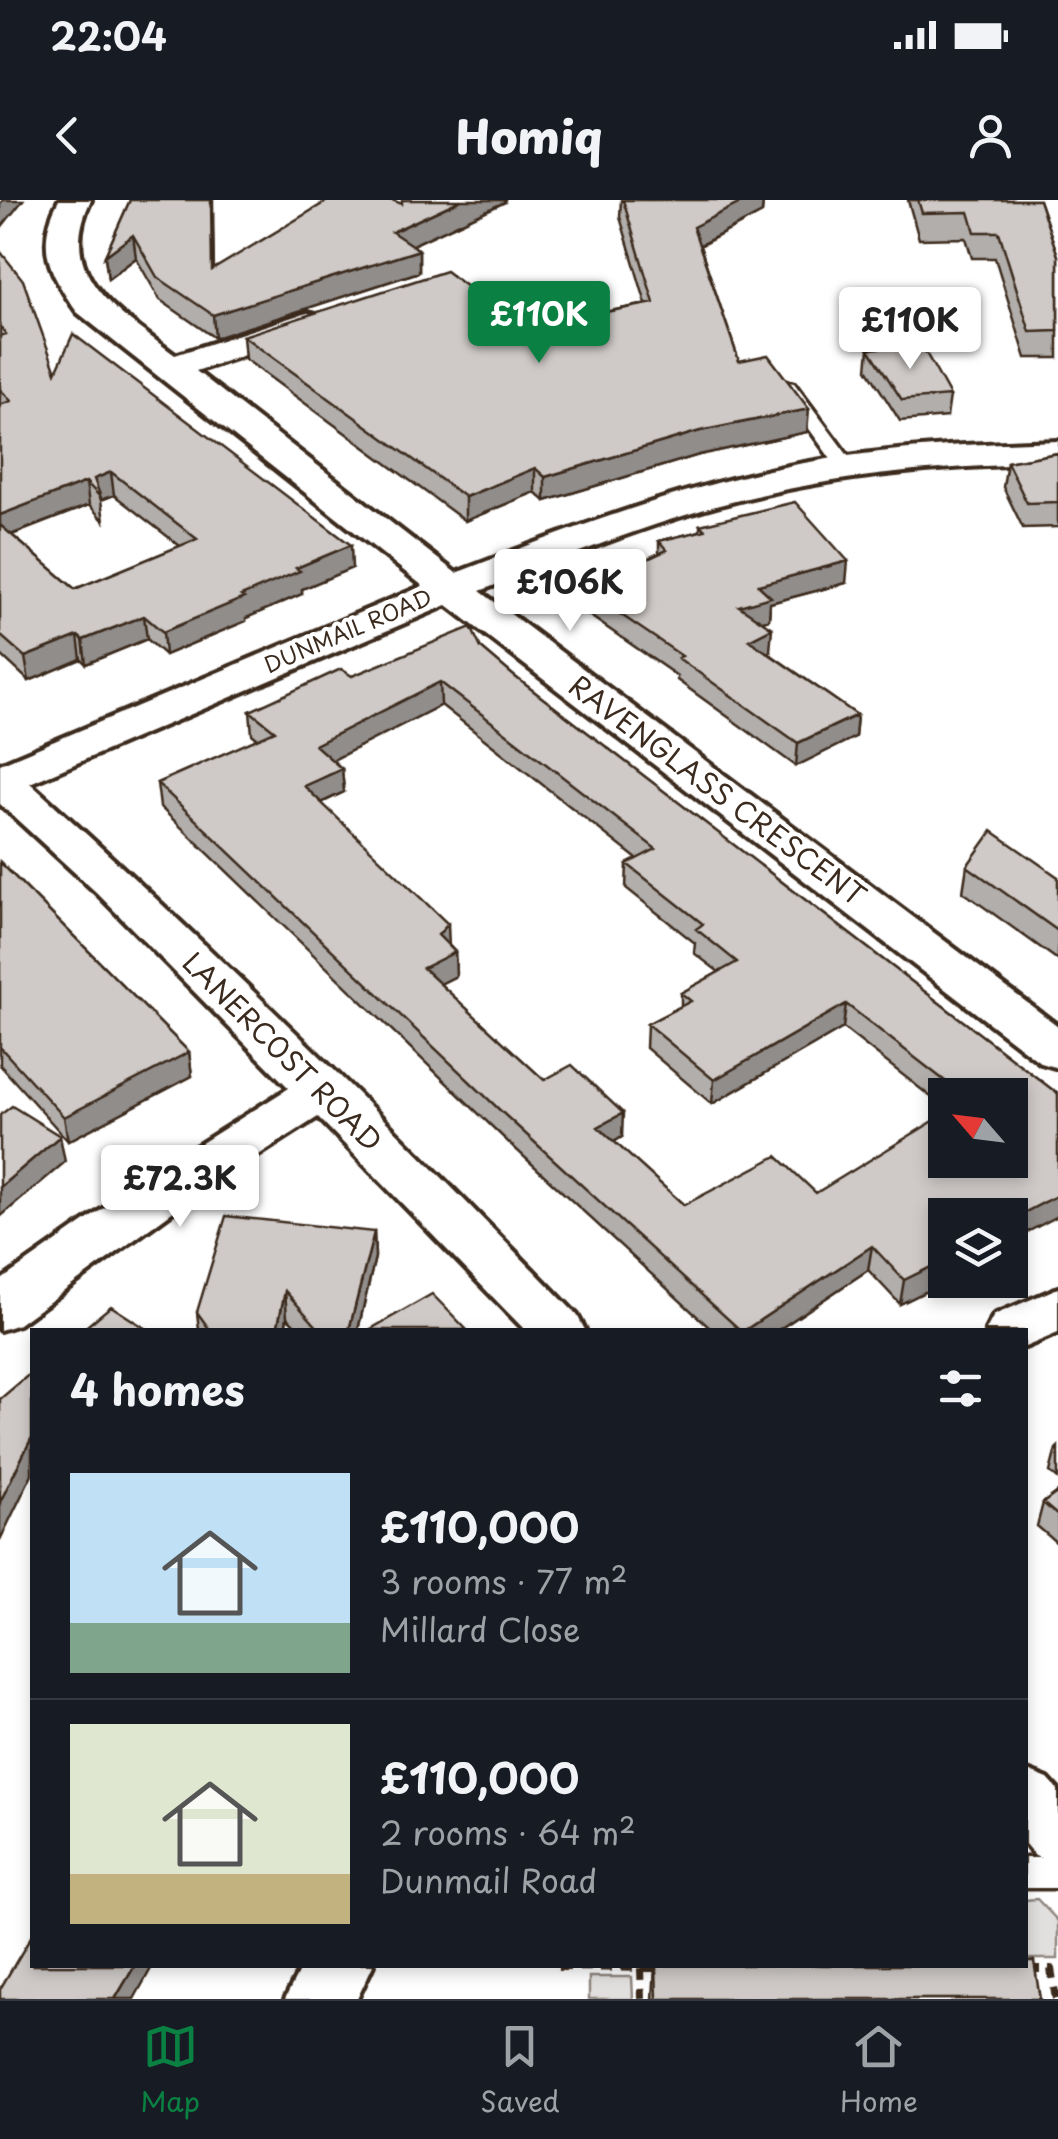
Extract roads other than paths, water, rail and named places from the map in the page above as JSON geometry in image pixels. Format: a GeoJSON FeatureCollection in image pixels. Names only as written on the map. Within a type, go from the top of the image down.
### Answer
{"type":"FeatureCollection","features":[{"type":"Feature","properties":{"kind":"street","name":"RAVENGLASS CRESCENT"},"geometry":{"type":"LineString","coordinates":[[75,200],[61,230],[60,253],[89,305],[450,588],[1058,1051]]}},
{"type":"Feature","properties":{"kind":"street"},"geometry":{"type":"LineString","coordinates":[[170,368],[341,313]]}},
{"type":"Feature","properties":{"kind":"street","name":"DUNMAIL ROAD"},"geometry":{"type":"LineString","coordinates":[[0,780],[450,588],[692,501],[773,481],[848,469],[952,457],[1058,452]]}},
{"type":"Feature","properties":{"kind":"street","name":"LANERCOST ROAD"},"geometry":{"type":"LineString","coordinates":[[0,780],[113,883],[556,1328]]}},
{"type":"Feature","properties":{"kind":"street"},"geometry":{"type":"LineString","coordinates":[[0,1310],[172,1186],[320,1092]]}},
{"type":"Feature","properties":{"kind":"street"},"geometry":{"type":"LineString","coordinates":[[1017,1328],[1058,1309]]}},
{"type":"Feature","properties":{"kind":"street"},"geometry":{"type":"LineString","coordinates":[[1028,1802],[1058,1836]]}},
{"type":"Feature","properties":{"kind":"street"},"geometry":{"type":"LineString","coordinates":[[319,1999],[338,1968]]}},
{"type":"Feature","properties":{"kind":"lane"},"geometry":{"type":"LineString","coordinates":[[782,378],[848,469]]}},
{"type":"Feature","properties":{"kind":"lane"},"geometry":{"type":"LineString","coordinates":[[1028,1874],[1058,1873]]}}]}
